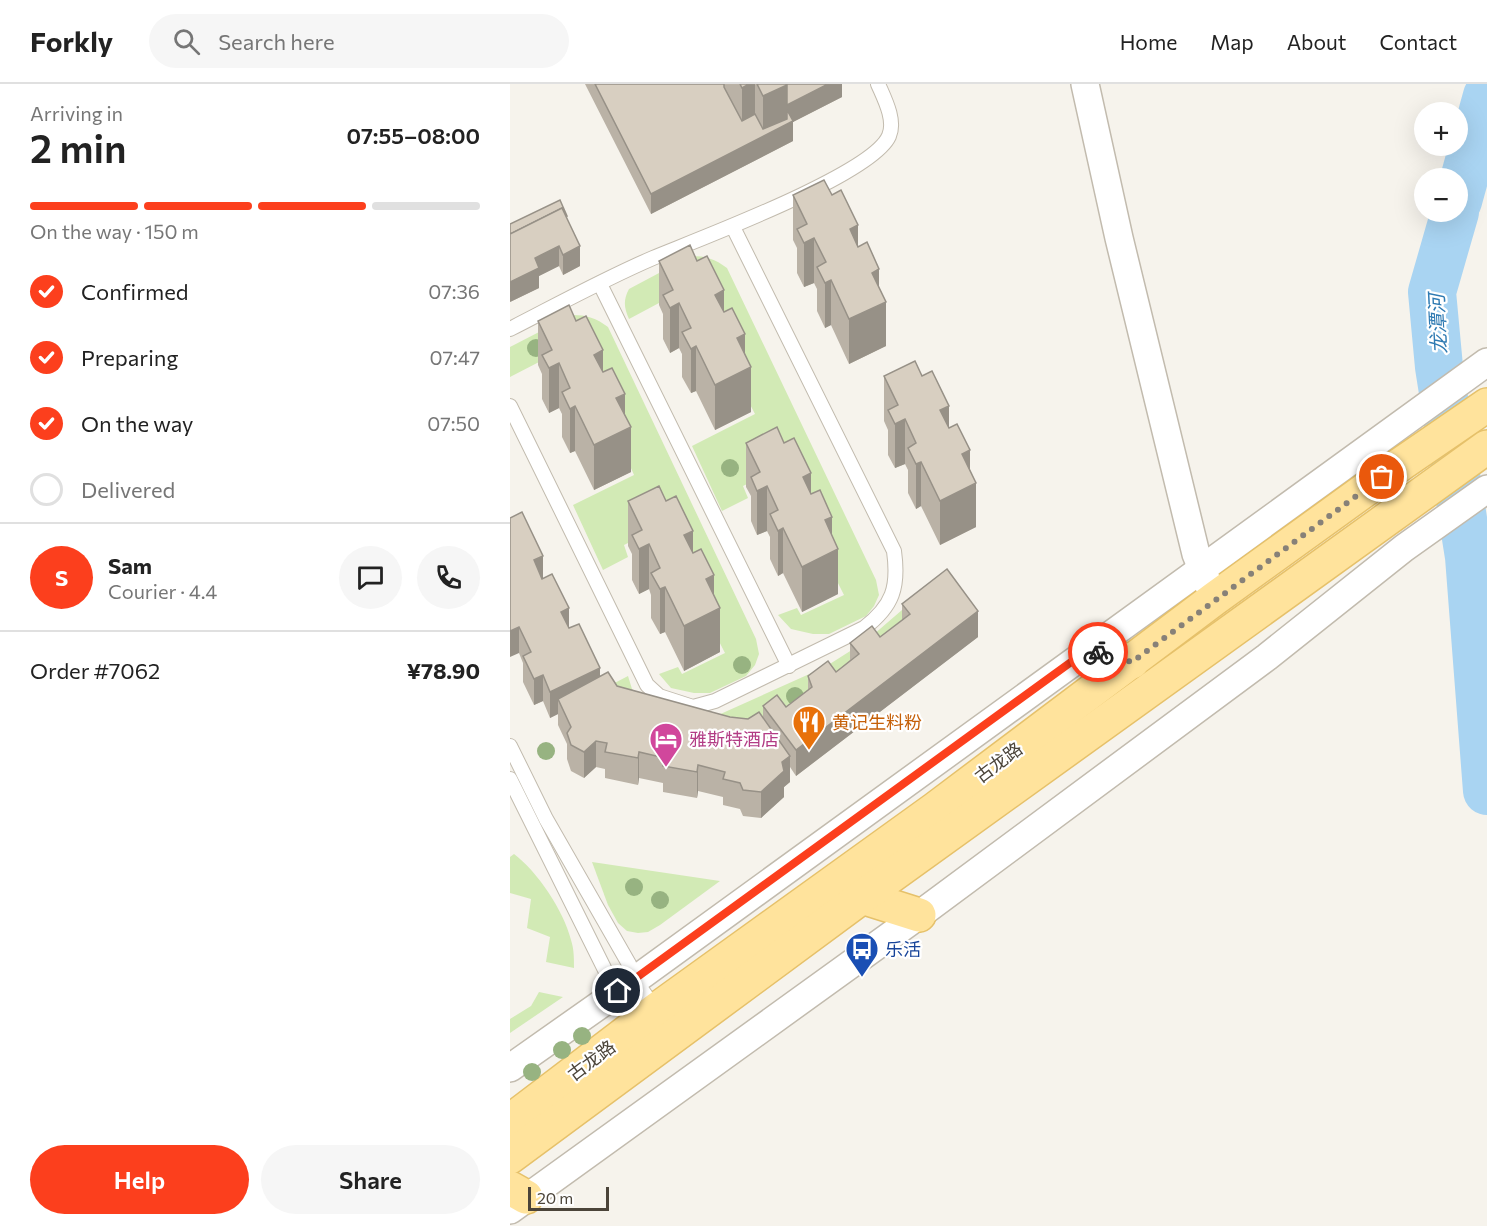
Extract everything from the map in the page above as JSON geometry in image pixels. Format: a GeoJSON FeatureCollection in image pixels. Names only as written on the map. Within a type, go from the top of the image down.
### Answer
{"type":"FeatureCollection","features":[{"type":"Feature","properties":{"kind":"main road","name":"古龙路"},"geometry":{"type":"LineString","coordinates":[[510,1121],[648,1017],[935,809],[1214,599],[1487,405]]}},
{"type":"Feature","properties":{"kind":"main road","name":"古龙路"},"geometry":{"type":"LineString","coordinates":[[510,1157],[862,897],[1487,447]]}},
{"type":"Feature","properties":{"kind":"main road"},"geometry":{"type":"LineString","coordinates":[[1089,649],[1132,662]]}},
{"type":"Feature","properties":{"kind":"main road"},"geometry":{"type":"LineString","coordinates":[[862,897],[918,915]]}},
{"type":"Feature","properties":{"kind":"street"},"geometry":{"type":"LineString","coordinates":[[1085,84],[1119,238],[1196,554],[1214,599]]}},
{"type":"Feature","properties":{"kind":"street"},"geometry":{"type":"LineString","coordinates":[[510,1068],[627,986],[1487,362]]}},
{"type":"Feature","properties":{"kind":"street"},"geometry":{"type":"LineString","coordinates":[[515,1198],[918,915],[1267,657],[1404,548],[1487,489]]}},
{"type":"Feature","properties":{"kind":"lane"},"geometry":{"type":"LineString","coordinates":[[510,329],[651,259],[733,227],[846,172],[878,149],[889,136],[890,116],[878,84]]}},
{"type":"Feature","properties":{"kind":"lane"},"geometry":{"type":"LineString","coordinates":[[510,406],[647,685],[659,696],[693,707],[716,701],[864,628],[877,619],[888,606],[894,585],[896,567],[894,551],[733,227]]}},
{"type":"Feature","properties":{"kind":"lane"},"geometry":{"type":"LineString","coordinates":[[600,284],[789,666]]}},
{"type":"Feature","properties":{"kind":"lane"},"geometry":{"type":"LineString","coordinates":[[510,746],[546,819],[629,964],[627,986],[648,1017]]}},
{"type":"Feature","properties":{"kind":"lane"},"geometry":{"type":"LineString","coordinates":[[510,779],[609,978],[627,986],[648,1017]]}},
{"type":"Feature","properties":{"kind":"green space"},"geometry":{"type":"Polygon","coordinates":[[[691,256],[710,259],[727,268],[876,580],[879,595],[866,616],[829,634],[813,634],[791,629],[778,615],[797,608],[801,615],[844,595],[780,468],[743,486],[748,498],[722,511],[692,446],[755,414],[689,287],[629,319],[627,315],[625,300],[629,289],[691,256]]]}},
{"type":"Feature","properties":{"kind":"green space"},"geometry":{"type":"Polygon","coordinates":[[[572,315],[591,318],[608,327],[756,639],[759,654],[755,665],[746,676],[710,693],[694,693],[671,688],[659,674],[678,667],[682,674],[725,653],[660,527],[624,545],[628,557],[603,570],[573,505],[634,475],[570,346],[510,377],[510,347],[572,315]]]}},
{"type":"Feature","properties":{"kind":"green space"},"geometry":{"type":"Polygon","coordinates":[[[902,610],[908,617],[894,633],[750,734],[605,688],[628,676],[632,689],[644,700],[716,716],[825,667],[866,641],[902,610]]]}},
{"type":"Feature","properties":{"kind":"green space"},"geometry":{"type":"Polygon","coordinates":[[[514,854],[532,871],[556,905],[572,943],[574,968],[546,962],[550,937],[527,928],[531,899],[510,893],[510,857],[514,854]]]}},
{"type":"Feature","properties":{"kind":"green space"},"geometry":{"type":"Polygon","coordinates":[[[592,862],[720,881],[660,925],[648,932],[638,933],[627,931],[618,923],[608,905],[592,862]]]}},
{"type":"Feature","properties":{"kind":"green space"},"geometry":{"type":"Polygon","coordinates":[[[539,992],[563,997],[510,1033],[510,1019],[531,1006],[539,992]]]}},
{"type":"Feature","properties":{"kind":"building"},"geometry":{"type":"Polygon","coordinates":[[[595,84],[724,84],[742,121],[755,114],[763,129],[787,119],[787,110],[793,121],[651,194],[595,84]]]}},
{"type":"Feature","properties":{"kind":"building"},"geometry":{"type":"Polygon","coordinates":[[[757,84],[787,84],[787,85],[763,96],[757,84]]]}},
{"type":"Feature","properties":{"kind":"building"},"geometry":{"type":"Polygon","coordinates":[[[787,84],[828,84],[787,105],[787,84]]]}},
{"type":"Feature","properties":{"kind":"building"},"geometry":{"type":"Polygon","coordinates":[[[824,180],[832,195],[841,190],[858,225],[850,229],[858,247],[867,242],[879,269],[872,273],[886,302],[849,319],[831,280],[825,283],[817,267],[826,262],[814,238],[804,243],[797,229],[807,224],[793,195],[824,180]]]}},
{"type":"Feature","properties":{"kind":"building"},"geometry":{"type":"Polygon","coordinates":[[[560,200],[567,216],[562,208],[510,234],[510,224],[560,200]]]}},
{"type":"Feature","properties":{"kind":"building"},"geometry":{"type":"Polygon","coordinates":[[[562,208],[580,246],[563,255],[559,246],[535,258],[539,268],[510,282],[510,234],[562,208]]]}},
{"type":"Feature","properties":{"kind":"building"},"geometry":{"type":"Polygon","coordinates":[[[690,245],[697,261],[707,256],[724,290],[715,295],[724,312],[732,308],[745,334],[737,338],[751,367],[715,385],[696,346],[691,349],[682,332],[691,328],[679,303],[670,308],[663,295],[673,290],[659,261],[690,245]]]}},
{"type":"Feature","properties":{"kind":"building"},"geometry":{"type":"Polygon","coordinates":[[[569,305],[576,321],[586,316],[603,350],[594,355],[603,372],[612,368],[625,394],[616,398],[631,427],[594,445],[575,406],[570,409],[562,392],[570,388],[559,363],[549,368],[542,355],[552,350],[538,321],[569,305]]]}},
{"type":"Feature","properties":{"kind":"building"},"geometry":{"type":"Polygon","coordinates":[[[915,361],[922,376],[932,371],[949,406],[940,410],[949,428],[957,424],[970,450],[962,454],[976,483],[940,501],[921,462],[916,464],[908,448],[916,443],[905,419],[895,424],[888,410],[898,405],[884,376],[915,361]]]}},
{"type":"Feature","properties":{"kind":"building"},"geometry":{"type":"Polygon","coordinates":[[[777,427],[784,443],[794,438],[811,473],[803,477],[811,494],[820,490],[832,517],[825,520],[838,549],[802,567],[783,528],[778,531],[770,514],[778,510],[767,486],[757,491],[751,477],[760,472],[746,443],[777,427]]]}},
{"type":"Feature","properties":{"kind":"building"},"geometry":{"type":"Polygon","coordinates":[[[659,486],[666,501],[676,496],[693,531],[684,535],[693,553],[701,549],[714,575],[706,579],[720,608],[684,626],[665,587],[660,589],[651,573],[660,568],[649,544],[639,549],[632,535],[642,530],[628,501],[659,486]]]}},
{"type":"Feature","properties":{"kind":"building"},"geometry":{"type":"Polygon","coordinates":[[[522,512],[543,556],[534,560],[542,579],[552,574],[569,608],[561,612],[569,628],[579,624],[600,668],[550,692],[543,675],[534,679],[523,656],[531,652],[519,627],[510,631],[510,518],[522,512]]]}},
{"type":"Feature","properties":{"kind":"building"},"geometry":{"type":"Polygon","coordinates":[[[947,569],[978,611],[796,750],[763,706],[777,695],[786,707],[812,687],[808,676],[828,661],[836,672],[859,654],[850,643],[872,626],[880,637],[910,614],[902,604],[947,569]]]}},
{"type":"Feature","properties":{"kind":"building"},"geometry":{"type":"Polygon","coordinates":[[[608,672],[617,686],[730,717],[748,719],[759,712],[790,756],[782,762],[784,771],[761,792],[743,790],[740,783],[723,779],[725,772],[698,765],[697,772],[663,766],[665,758],[639,752],[638,758],[605,752],[607,743],[596,741],[584,752],[571,745],[567,733],[571,727],[558,699],[608,672]]]}},
{"type":"Feature","properties":{"kind":"waterway","name":"龙潭河"},"geometry":{"type":"LineString","coordinates":[[1467,168],[1487,96]]}},
{"type":"Feature","properties":{"kind":"waterway"},"geometry":{"type":"LineString","coordinates":[[1452,222],[1432,292],[1439,367],[1469,557],[1487,791]]}},
{"type":"Feature","properties":{"kind":"way so far"},"geometry":{"type":"LineString","coordinates":[[1098,652],[1132,662],[1214,599],[1382,477]]}},
{"type":"Feature","properties":{"kind":"place","name":"黄记生料粉"},"geometry":{"type":"Point","coordinates":[809,751]}},
{"type":"Feature","properties":{"kind":"place","name":"雅斯特酒店"},"geometry":{"type":"Point","coordinates":[666,768]}},
{"type":"Feature","properties":{"kind":"place","name":"乐活"},"geometry":{"type":"Point","coordinates":[862,978]}},
{"type":"Feature","properties":{"kind":"route"},"geometry":{"type":"LineString","coordinates":[[618,991],[1089,649],[1098,652]]}}]}
